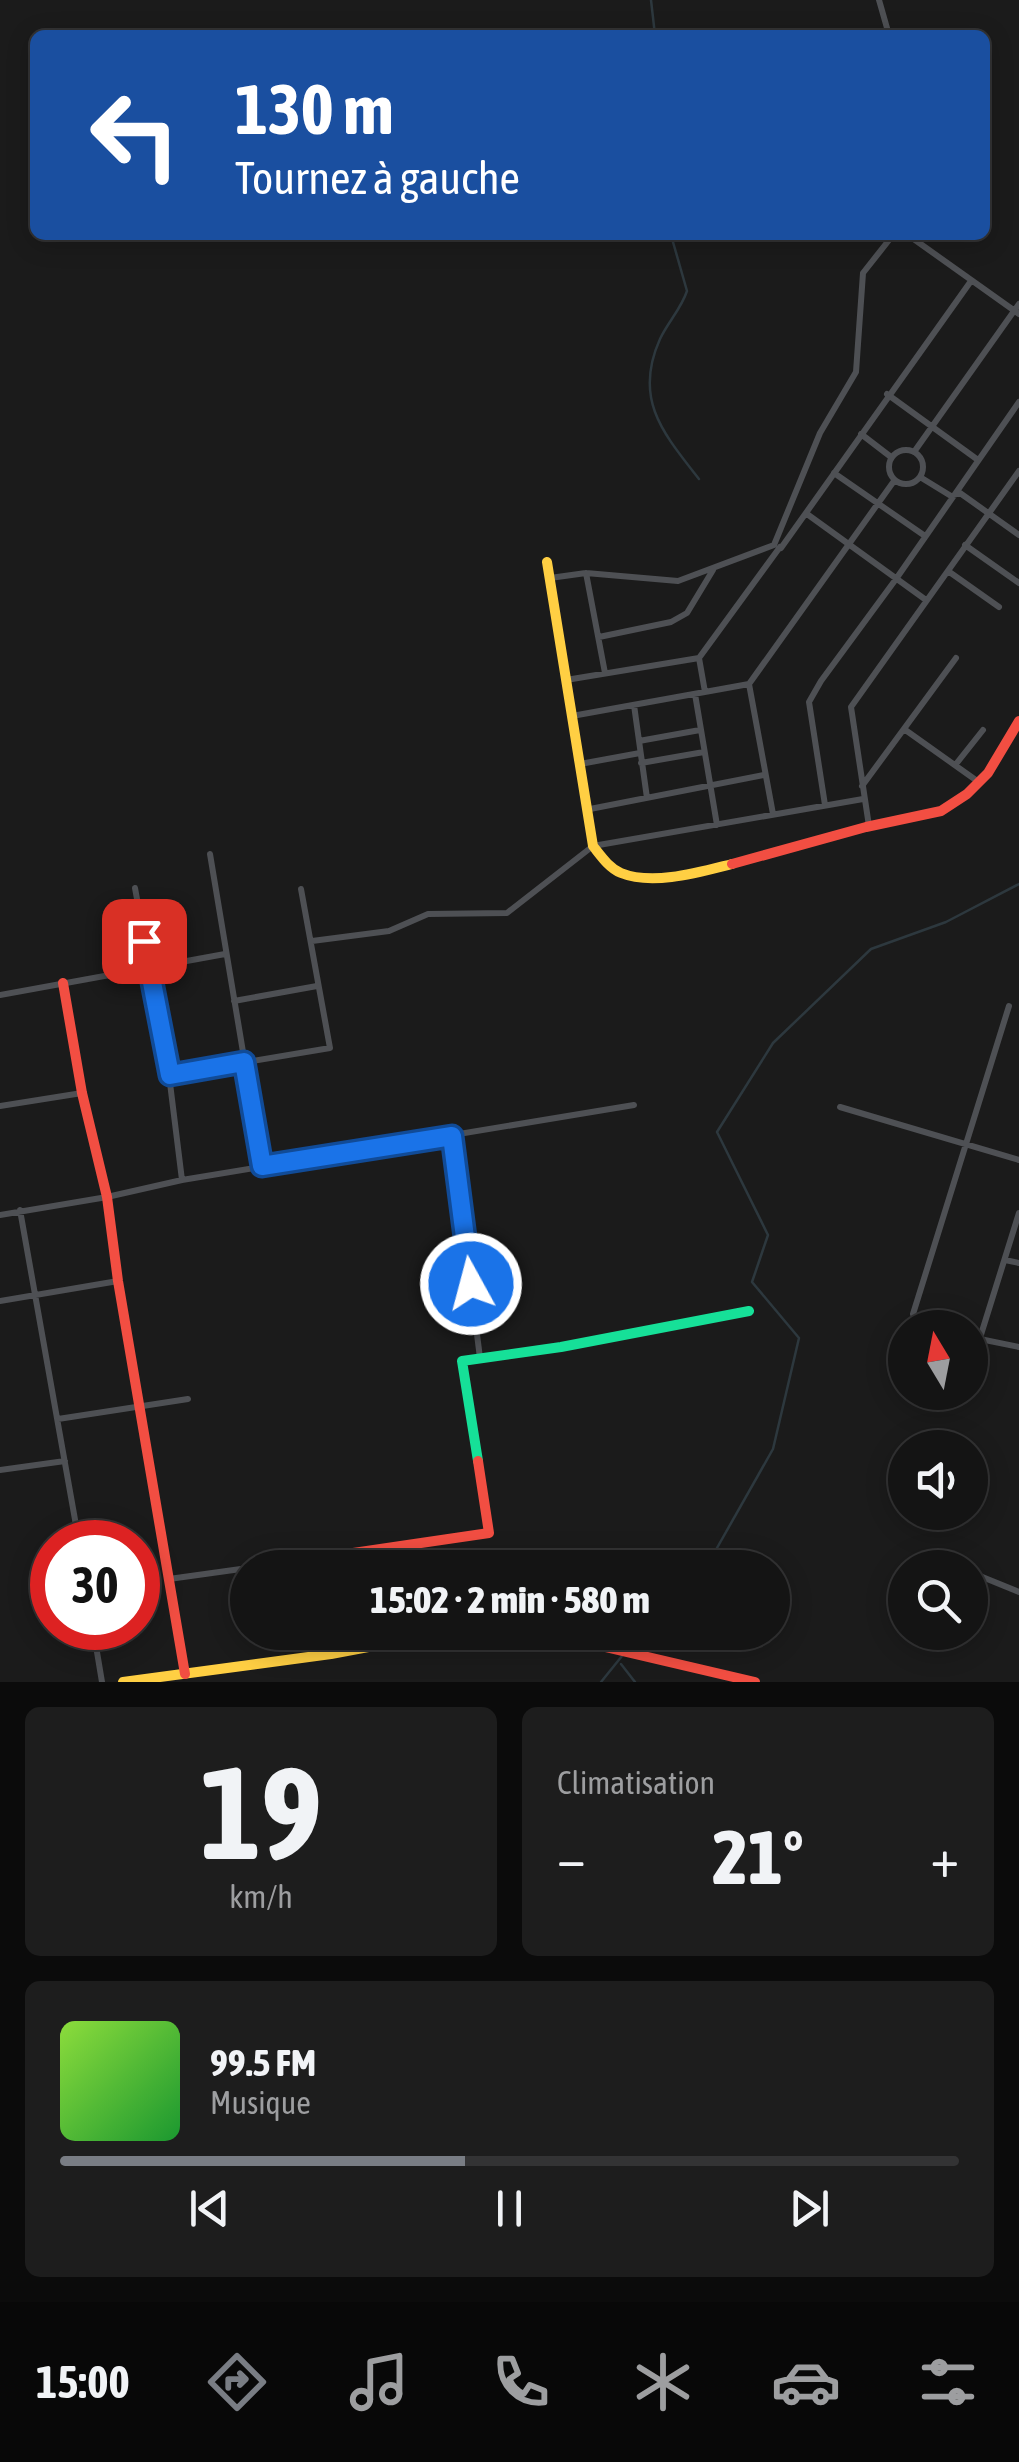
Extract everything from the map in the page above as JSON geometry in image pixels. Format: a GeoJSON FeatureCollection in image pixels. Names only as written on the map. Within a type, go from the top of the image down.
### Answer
{"type":"FeatureCollection","features":[{"type":"Feature","properties":{"kind":"street"},"geometry":{"type":"LineString","coordinates":[[879,0],[888,30]]}},
{"type":"Feature","properties":{"kind":"street"},"geometry":{"type":"LineString","coordinates":[[778,546],[820,433],[856,372],[863,273],[889,240]]}},
{"type":"Feature","properties":{"kind":"street"},"geometry":{"type":"LineString","coordinates":[[914,452],[1017,309],[915,240]]}},
{"type":"Feature","properties":{"kind":"street"},"geometry":{"type":"LineString","coordinates":[[705,692],[699,658],[778,546],[807,514],[971,281]]}},
{"type":"Feature","properties":{"kind":"street"},"geometry":{"type":"LineString","coordinates":[[888,394],[978,460]]}},
{"type":"Feature","properties":{"kind":"street"},"geometry":{"type":"LineString","coordinates":[[826,805],[810,702],[1019,402]]}},
{"type":"Feature","properties":{"kind":"street"},"geometry":{"type":"LineString","coordinates":[[861,434],[891,457]]}},
{"type":"Feature","properties":{"kind":"street"},"geometry":{"type":"LineString","coordinates":[[902,450],[914,452],[923,463],[920,477],[908,484],[894,480],[888,470],[891,457],[902,450]]}},
{"type":"Feature","properties":{"kind":"street"},"geometry":{"type":"LineString","coordinates":[[869,826],[851,707],[1019,470]]}},
{"type":"Feature","properties":{"kind":"street"},"geometry":{"type":"LineString","coordinates":[[834,473],[925,536]]}},
{"type":"Feature","properties":{"kind":"street"},"geometry":{"type":"LineString","coordinates":[[920,477],[951,496],[960,493],[1019,535]]}},
{"type":"Feature","properties":{"kind":"street"},"geometry":{"type":"LineString","coordinates":[[572,716],[750,684],[894,480]]}},
{"type":"Feature","properties":{"kind":"street"},"geometry":{"type":"LineString","coordinates":[[1011,482],[1019,488]]}},
{"type":"Feature","properties":{"kind":"street"},"geometry":{"type":"LineString","coordinates":[[807,514],[926,600]]}},
{"type":"Feature","properties":{"kind":"street"},"geometry":{"type":"LineString","coordinates":[[965,545],[1019,584]]}},
{"type":"Feature","properties":{"kind":"street"},"geometry":{"type":"LineString","coordinates":[[550,578],[586,573],[678,581],[778,546]]}},
{"type":"Feature","properties":{"kind":"street"},"geometry":{"type":"LineString","coordinates":[[548,562],[593,846],[605,863],[622,874],[649,877],[688,873],[938,812],[981,784],[1006,751],[1019,720]]}},
{"type":"Feature","properties":{"kind":"street"},"geometry":{"type":"LineString","coordinates":[[599,637],[671,622],[686,613],[713,569]]}},
{"type":"Feature","properties":{"kind":"street"},"geometry":{"type":"LineString","coordinates":[[948,571],[999,606]]}},
{"type":"Feature","properties":{"kind":"street"},"geometry":{"type":"LineString","coordinates":[[586,573],[605,673]]}},
{"type":"Feature","properties":{"kind":"street"},"geometry":{"type":"LineString","coordinates":[[566,680],[699,658]]}},
{"type":"Feature","properties":{"kind":"street"},"geometry":{"type":"LineString","coordinates":[[861,786],[956,658]]}},
{"type":"Feature","properties":{"kind":"street"},"geometry":{"type":"LineString","coordinates":[[750,684],[773,814]]}},
{"type":"Feature","properties":{"kind":"street"},"geometry":{"type":"LineString","coordinates":[[694,694],[717,825]]}},
{"type":"Feature","properties":{"kind":"street"},"geometry":{"type":"LineString","coordinates":[[634,705],[647,798]]}},
{"type":"Feature","properties":{"kind":"street"},"geometry":{"type":"LineString","coordinates":[[904,728],[981,784]]}},
{"type":"Feature","properties":{"kind":"street"},"geometry":{"type":"LineString","coordinates":[[639,741],[700,730]]}},
{"type":"Feature","properties":{"kind":"street"},"geometry":{"type":"LineString","coordinates":[[956,764],[983,730]]}},
{"type":"Feature","properties":{"kind":"street"},"geometry":{"type":"LineString","coordinates":[[580,764],[704,752]]}},
{"type":"Feature","properties":{"kind":"street"},"geometry":{"type":"LineString","coordinates":[[590,809],[764,775]]}},
{"type":"Feature","properties":{"kind":"street"},"geometry":{"type":"LineString","coordinates":[[312,941],[389,931],[428,914],[507,913],[593,846],[863,799]]}},
{"type":"Feature","properties":{"kind":"street"},"geometry":{"type":"LineString","coordinates":[[210,854],[262,1166]]}},
{"type":"Feature","properties":{"kind":"street"},"geometry":{"type":"LineString","coordinates":[[135,888],[170,1075],[182,1180]]}},
{"type":"Feature","properties":{"kind":"street"},"geometry":{"type":"LineString","coordinates":[[170,1075],[330,1048],[302,889]]}},
{"type":"Feature","properties":{"kind":"street"},"geometry":{"type":"LineString","coordinates":[[0,996],[225,954]]}},
{"type":"Feature","properties":{"kind":"street"},"geometry":{"type":"LineString","coordinates":[[63,983],[82,1093],[107,1197],[185,1674]]}},
{"type":"Feature","properties":{"kind":"street"},"geometry":{"type":"LineString","coordinates":[[234,1001],[317,986]]}},
{"type":"Feature","properties":{"kind":"street"},"geometry":{"type":"LineString","coordinates":[[915,1310],[1009,1006]]}},
{"type":"Feature","properties":{"kind":"street"},"geometry":{"type":"LineString","coordinates":[[0,1106],[82,1093]]}},
{"type":"Feature","properties":{"kind":"street"},"geometry":{"type":"LineString","coordinates":[[0,1214],[262,1166],[634,1106]]}},
{"type":"Feature","properties":{"kind":"street"},"geometry":{"type":"LineString","coordinates":[[840,1108],[1019,1160]]}},
{"type":"Feature","properties":{"kind":"street"},"geometry":{"type":"LineString","coordinates":[[452,1136],[480,1358]]}},
{"type":"Feature","properties":{"kind":"street"},"geometry":{"type":"LineString","coordinates":[[20,1210],[75,1520]]}},
{"type":"Feature","properties":{"kind":"street"},"geometry":{"type":"LineString","coordinates":[[985,1310],[1019,1213]]}},
{"type":"Feature","properties":{"kind":"street"},"geometry":{"type":"LineString","coordinates":[[1005,1260],[1019,1263]]}},
{"type":"Feature","properties":{"kind":"street"},"geometry":{"type":"LineString","coordinates":[[0,1301],[118,1281]]}},
{"type":"Feature","properties":{"kind":"street"},"geometry":{"type":"LineString","coordinates":[[372,1550],[489,1533],[462,1361],[561,1347],[748,1311]]}},
{"type":"Feature","properties":{"kind":"street"},"geometry":{"type":"LineString","coordinates":[[988,1341],[1019,1347]]}},
{"type":"Feature","properties":{"kind":"street"},"geometry":{"type":"LineString","coordinates":[[58,1419],[188,1400]]}},
{"type":"Feature","properties":{"kind":"street"},"geometry":{"type":"LineString","coordinates":[[0,1470],[66,1461]]}},
{"type":"Feature","properties":{"kind":"street"},"geometry":{"type":"LineString","coordinates":[[168,1580],[230,1571]]}},
{"type":"Feature","properties":{"kind":"street"},"geometry":{"type":"LineString","coordinates":[[988,1579],[1019,1592]]}},
{"type":"Feature","properties":{"kind":"street"},"geometry":{"type":"LineString","coordinates":[[97,1650],[102,1682]]}},
{"type":"Feature","properties":{"kind":"street"},"geometry":{"type":"LineString","coordinates":[[123,1682],[352,1650]]}},
{"type":"Feature","properties":{"kind":"street"},"geometry":{"type":"LineString","coordinates":[[623,1650],[755,1682]]}},
{"type":"Feature","properties":{"kind":"waterway"},"geometry":{"type":"LineString","coordinates":[[651,0],[654,30]]}},
{"type":"Feature","properties":{"kind":"waterway"},"geometry":{"type":"LineString","coordinates":[[672,240],[687,291],[652,360],[651,398],[664,430],[699,479]]}},
{"type":"Feature","properties":{"kind":"waterway"},"geometry":{"type":"LineString","coordinates":[[716,1550],[773,1449],[799,1338],[752,1282],[768,1235],[717,1132],[773,1043],[871,949],[946,922],[1019,884]]}},
{"type":"Feature","properties":{"kind":"waterway"},"geometry":{"type":"LineString","coordinates":[[601,1682],[622,1656]]}},
{"type":"Feature","properties":{"kind":"waterway"},"geometry":{"type":"LineString","coordinates":[[621,1664],[635,1682]]}},
{"type":"Feature","properties":{"kind":"traffic: fast"},"geometry":{"type":"LineString","coordinates":[[478,1461],[462,1361],[561,1347],[749,1311]]}},
{"type":"Feature","properties":{"kind":"traffic: slow"},"geometry":{"type":"LineString","coordinates":[[547,562],[593,846],[613,868],[634,877],[676,876],[732,864]]}},
{"type":"Feature","properties":{"kind":"traffic: slow"},"geometry":{"type":"LineString","coordinates":[[123,1682],[352,1650]]}},
{"type":"Feature","properties":{"kind":"traffic: jam"},"geometry":{"type":"LineString","coordinates":[[732,864],[941,811],[967,794],[988,773],[1019,721]]}},
{"type":"Feature","properties":{"kind":"traffic: jam"},"geometry":{"type":"LineString","coordinates":[[63,983],[82,1093],[107,1197],[185,1674]]}},
{"type":"Feature","properties":{"kind":"traffic: jam"},"geometry":{"type":"LineString","coordinates":[[373,1550],[489,1533],[478,1461]]}},
{"type":"Feature","properties":{"kind":"traffic: jam"},"geometry":{"type":"LineString","coordinates":[[618,1650],[755,1682]]}},
{"type":"Feature","properties":{"kind":"route"},"geometry":{"type":"LineString","coordinates":[[144,941],[170,1075],[244,1062],[262,1166],[452,1136],[471,1284]]}}]}
